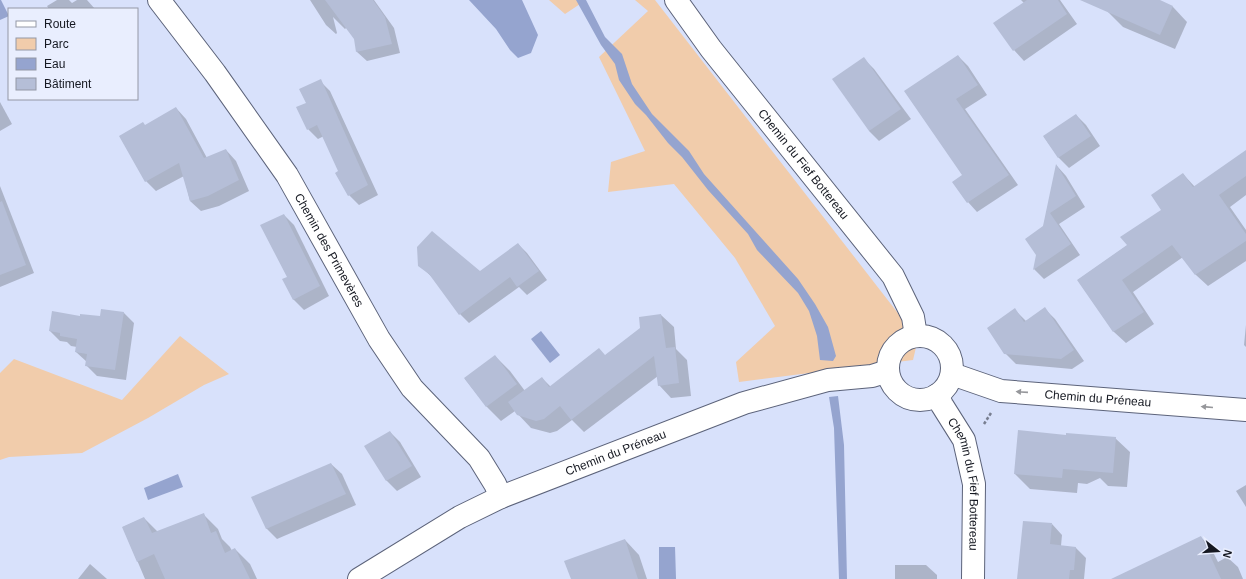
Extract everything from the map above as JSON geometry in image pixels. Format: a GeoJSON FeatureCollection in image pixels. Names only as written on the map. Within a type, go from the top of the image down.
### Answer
{"type":"FeatureCollection","features":[{"type":"Feature","properties":{"kind":"street","name":"Chemin des Primevères"},"geometry":{"type":"LineString","coordinates":[[159,0],[215,73],[286,176],[379,338],[412,388],[479,458],[495,484],[501,498]]}},
{"type":"Feature","properties":{"kind":"street","name":"Chemin du Fief Bottereau"},"geometry":{"type":"LineString","coordinates":[[676,0],[711,49],[893,276],[912,317],[916,336]]}},
{"type":"Feature","properties":{"kind":"street"},"geometry":{"type":"LineString","coordinates":[[916,336],[926,336],[936,340],[943,346],[949,354],[952,364],[952,374],[944,389],[937,395],[927,399],[916,400],[906,397],[897,390],[891,382],[888,371],[888,362],[892,352],[898,344],[916,336]]}},
{"type":"Feature","properties":{"kind":"street","name":"Chemin du Préneau"},"geometry":{"type":"LineString","coordinates":[[359,579],[460,517],[501,498],[744,403],[828,380],[872,376],[888,371]]}},
{"type":"Feature","properties":{"kind":"street","name":"Chemin du Préneau"},"geometry":{"type":"LineString","coordinates":[[952,374],[1001,391],[1246,410]]}},
{"type":"Feature","properties":{"kind":"street","name":"Chemin du Fief Bottereau"},"geometry":{"type":"LineString","coordinates":[[937,395],[964,440],[974,484],[972,579]]}},
{"type":"Feature","properties":{"kind":"path"},"geometry":{"type":"LineString","coordinates":[[964,440],[980,431],[996,406],[1001,391]]}},
{"type":"Feature","properties":{"kind":"green space"},"geometry":{"type":"Polygon","coordinates":[[[549,0],[586,0],[565,14],[549,0]]]}},
{"type":"Feature","properties":{"kind":"green space"},"geometry":{"type":"Polygon","coordinates":[[[635,0],[655,0],[918,339],[913,360],[739,382],[736,362],[775,326],[735,258],[674,184],[608,192],[611,162],[645,151],[599,57],[648,11],[635,0]]]}},
{"type":"Feature","properties":{"kind":"green space"},"geometry":{"type":"Polygon","coordinates":[[[180,336],[229,374],[204,385],[148,418],[82,453],[9,457],[0,460],[0,373],[14,359],[122,400],[180,336]]]}},
{"type":"Feature","properties":{"kind":"water"},"geometry":{"type":"Polygon","coordinates":[[[0,0],[1,0],[8,16],[0,20],[0,0]]]}},
{"type":"Feature","properties":{"kind":"water"},"geometry":{"type":"Polygon","coordinates":[[[469,0],[522,0],[538,35],[531,53],[518,58],[510,50],[496,29],[469,0]]]}},
{"type":"Feature","properties":{"kind":"water"},"geometry":{"type":"Polygon","coordinates":[[[576,0],[586,0],[605,37],[622,54],[632,84],[652,114],[689,151],[704,174],[798,279],[828,327],[836,356],[833,361],[820,360],[817,336],[809,311],[798,293],[757,250],[748,234],[708,190],[682,157],[635,104],[619,80],[615,64],[601,45],[576,0]]]}},
{"type":"Feature","properties":{"kind":"water"},"geometry":{"type":"Polygon","coordinates":[[[541,331],[560,355],[550,363],[531,339],[541,331]]]}},
{"type":"Feature","properties":{"kind":"water"},"geometry":{"type":"Polygon","coordinates":[[[838,396],[844,445],[847,579],[839,579],[834,428],[829,397],[838,396]]]}},
{"type":"Feature","properties":{"kind":"water"},"geometry":{"type":"Polygon","coordinates":[[[178,474],[183,487],[148,500],[144,488],[178,474]]]}},
{"type":"Feature","properties":{"kind":"water"},"geometry":{"type":"Polygon","coordinates":[[[659,547],[675,547],[676,579],[659,579],[659,547]]]}},
{"type":"Feature","properties":{"kind":"building"},"geometry":{"type":"Polygon","coordinates":[[[325,0],[373,0],[385,17],[392,44],[356,52],[354,39],[325,0]]]}},
{"type":"Feature","properties":{"kind":"building"},"geometry":{"type":"Polygon","coordinates":[[[1027,0],[1058,0],[1067,14],[1013,51],[993,23],[1027,0]]]}},
{"type":"Feature","properties":{"kind":"building"},"geometry":{"type":"Polygon","coordinates":[[[1080,0],[1160,0],[1173,6],[1160,35],[1080,0]]]}},
{"type":"Feature","properties":{"kind":"building"},"geometry":{"type":"Polygon","coordinates":[[[958,55],[978,85],[956,99],[1009,175],[967,203],[952,182],[962,175],[904,91],[958,55]]]}},
{"type":"Feature","properties":{"kind":"building"},"geometry":{"type":"Polygon","coordinates":[[[864,57],[901,109],[869,131],[832,79],[864,57]]]}},
{"type":"Feature","properties":{"kind":"building"},"geometry":{"type":"Polygon","coordinates":[[[321,79],[368,185],[348,196],[335,173],[338,171],[317,125],[307,130],[296,107],[306,103],[299,89],[321,79]]]}},
{"type":"Feature","properties":{"kind":"building"},"geometry":{"type":"Polygon","coordinates":[[[176,107],[204,158],[226,149],[239,180],[208,196],[190,201],[179,163],[145,182],[119,136],[143,122],[145,125],[176,107]]]}},
{"type":"Feature","properties":{"kind":"building"},"geometry":{"type":"Polygon","coordinates":[[[1076,114],[1091,136],[1058,158],[1043,136],[1076,114]]]}},
{"type":"Feature","properties":{"kind":"building"},"geometry":{"type":"Polygon","coordinates":[[[1246,150],[1246,176],[1219,195],[1246,234],[1246,241],[1195,275],[1172,245],[1122,280],[1144,312],[1113,332],[1077,280],[1127,245],[1120,237],[1161,210],[1151,195],[1183,173],[1193,187],[1246,150]]]}},
{"type":"Feature","properties":{"kind":"building"},"geometry":{"type":"Polygon","coordinates":[[[1056,164],[1076,196],[1050,213],[1071,244],[1033,270],[1036,255],[1025,239],[1043,226],[1056,164]]]}},
{"type":"Feature","properties":{"kind":"building"},"geometry":{"type":"Polygon","coordinates":[[[2,201],[26,265],[0,275],[0,202],[2,201]]]}},
{"type":"Feature","properties":{"kind":"building"},"geometry":{"type":"Polygon","coordinates":[[[284,214],[320,286],[293,300],[282,279],[287,277],[260,225],[284,214]]]}},
{"type":"Feature","properties":{"kind":"building"},"geometry":{"type":"Polygon","coordinates":[[[432,231],[480,271],[518,243],[539,271],[517,287],[510,277],[459,315],[429,274],[418,266],[417,247],[432,231]]]}},
{"type":"Feature","properties":{"kind":"building"},"geometry":{"type":"Polygon","coordinates":[[[1045,307],[1074,350],[1061,359],[1004,354],[987,328],[1015,308],[1024,322],[1045,307]]]}},
{"type":"Feature","properties":{"kind":"building"},"geometry":{"type":"Polygon","coordinates":[[[101,309],[124,312],[115,370],[85,366],[87,354],[75,352],[77,339],[60,336],[60,333],[49,331],[52,311],[80,316],[80,314],[100,316],[101,309]]]}},
{"type":"Feature","properties":{"kind":"building"},"geometry":{"type":"Polygon","coordinates":[[[661,314],[666,348],[675,347],[679,383],[658,386],[654,356],[571,420],[560,406],[544,419],[536,421],[517,415],[508,402],[542,377],[549,387],[599,348],[605,355],[640,328],[639,317],[661,314]]]}},
{"type":"Feature","properties":{"kind":"building"},"geometry":{"type":"Polygon","coordinates":[[[495,355],[517,384],[486,407],[464,378],[495,355]]]}},
{"type":"Feature","properties":{"kind":"building"},"geometry":{"type":"Polygon","coordinates":[[[1018,430],[1066,435],[1066,433],[1116,437],[1113,473],[1063,469],[1062,478],[1014,474],[1018,430]]]}},
{"type":"Feature","properties":{"kind":"building"},"geometry":{"type":"Polygon","coordinates":[[[390,431],[412,466],[386,481],[364,446],[390,431]]]}},
{"type":"Feature","properties":{"kind":"building"},"geometry":{"type":"Polygon","coordinates":[[[331,463],[346,494],[266,529],[251,497],[331,463]]]}},
{"type":"Feature","properties":{"kind":"building"},"geometry":{"type":"Polygon","coordinates":[[[204,513],[211,533],[216,531],[225,553],[235,548],[250,579],[165,579],[154,554],[137,562],[122,527],[144,517],[152,533],[204,513]]]}},
{"type":"Feature","properties":{"kind":"building"},"geometry":{"type":"Polygon","coordinates":[[[1023,521],[1052,523],[1050,544],[1076,547],[1074,570],[1070,570],[1069,579],[1017,579],[1023,521]]]}},
{"type":"Feature","properties":{"kind":"building"},"geometry":{"type":"Polygon","coordinates":[[[1201,536],[1221,579],[1111,579],[1201,536]]]}},
{"type":"Feature","properties":{"kind":"building"},"geometry":{"type":"Polygon","coordinates":[[[625,539],[638,579],[571,579],[564,561],[625,539]]]}}]}
